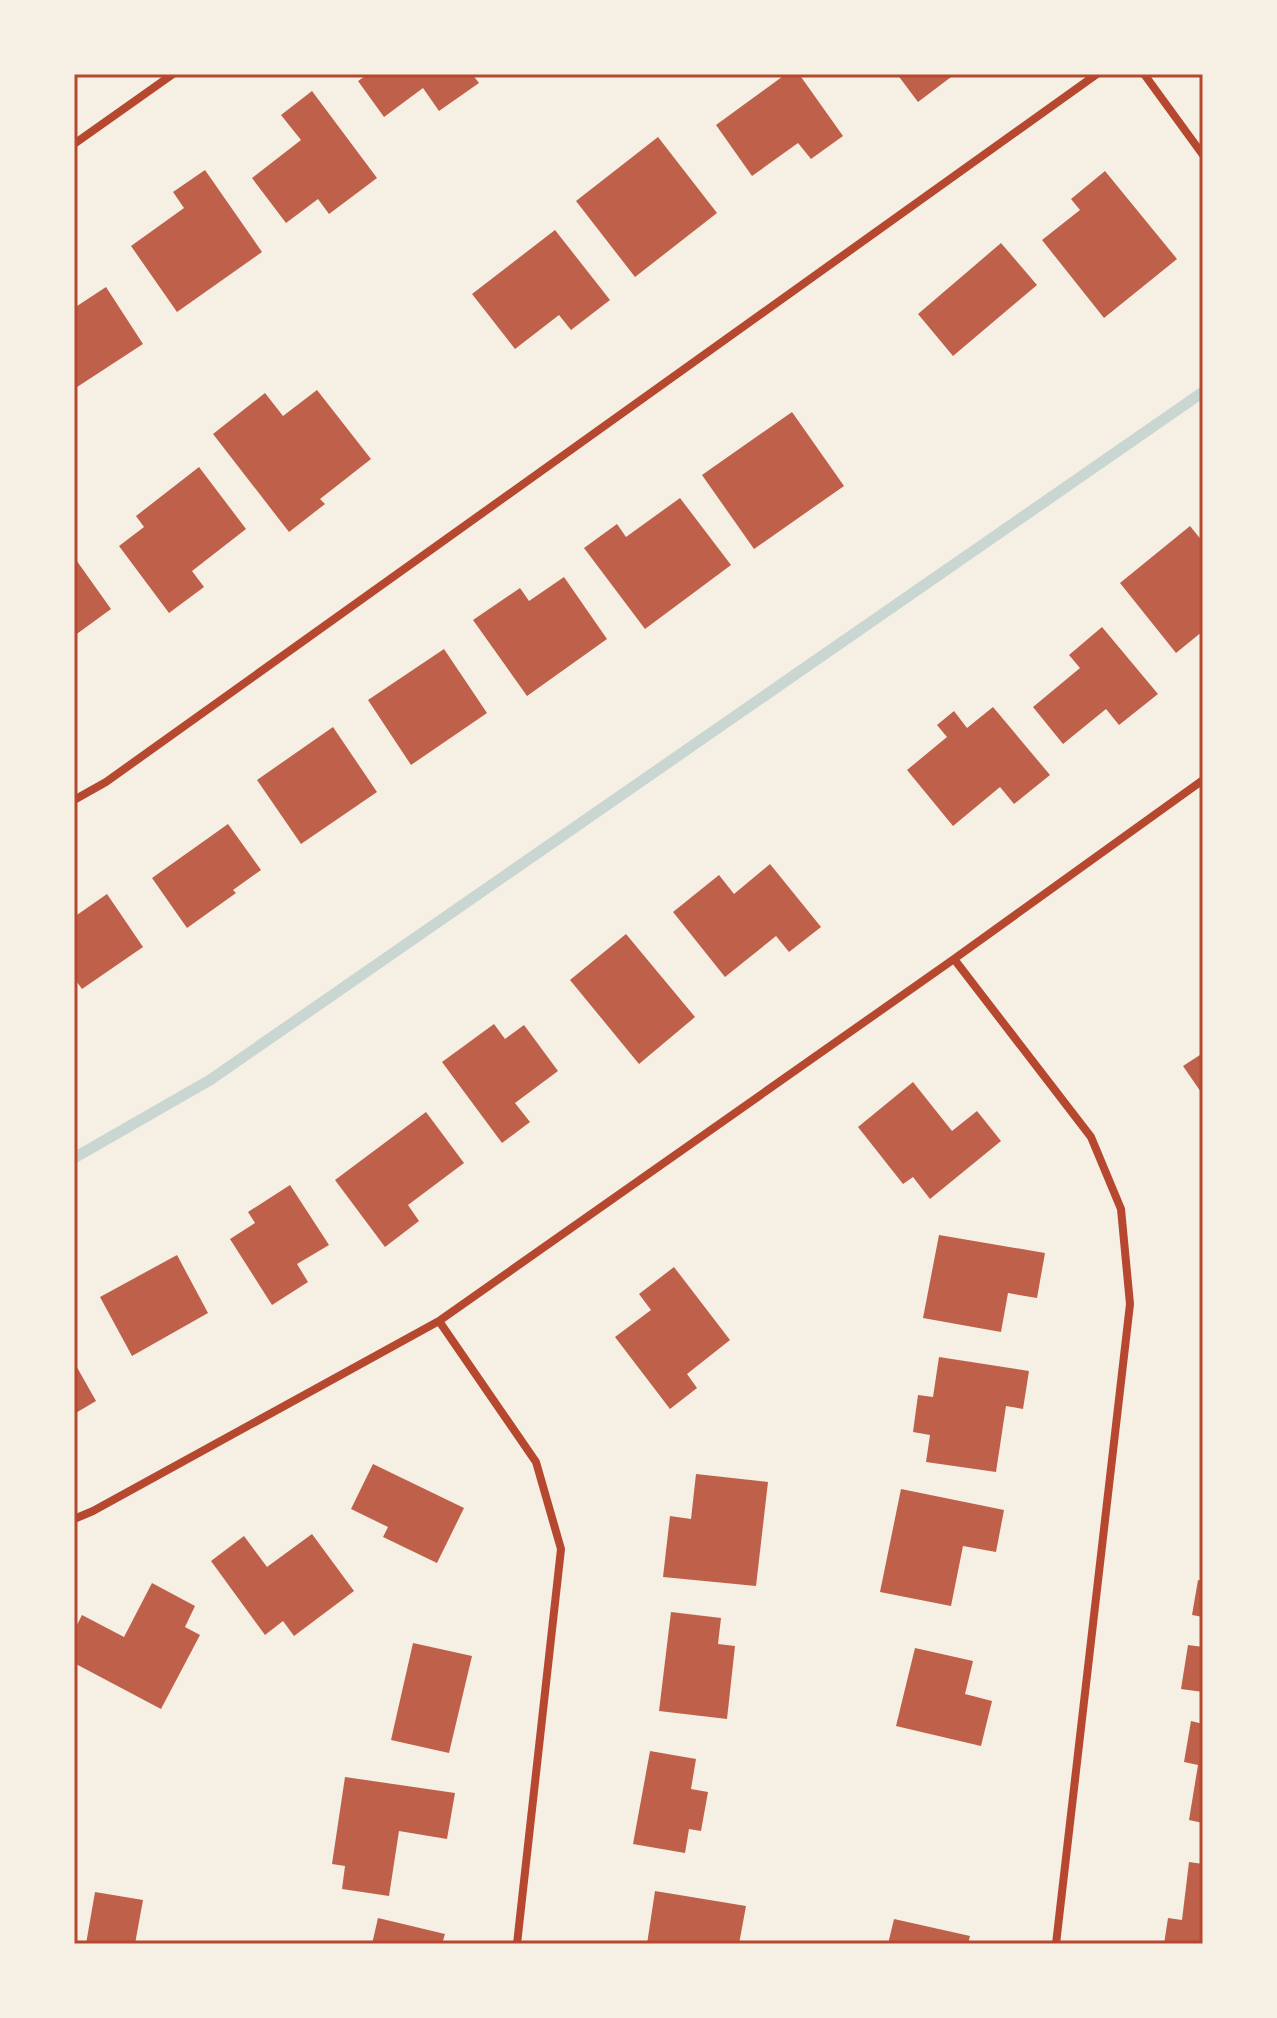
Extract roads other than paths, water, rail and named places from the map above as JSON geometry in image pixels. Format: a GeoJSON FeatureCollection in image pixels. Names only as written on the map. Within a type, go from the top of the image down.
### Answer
{"type":"FeatureCollection","features":[{"type":"Feature","properties":{"kind":"street"},"geometry":{"type":"LineString","coordinates":[[74,144],[173,74]]}},
{"type":"Feature","properties":{"kind":"street"},"geometry":{"type":"LineString","coordinates":[[74,800],[119,773],[1097,74]]}},
{"type":"Feature","properties":{"kind":"street"},"geometry":{"type":"LineString","coordinates":[[1144,74],[1203,155]]}},
{"type":"Feature","properties":{"kind":"street"},"geometry":{"type":"LineString","coordinates":[[74,1519],[439,1321],[1203,780]]}},
{"type":"Feature","properties":{"kind":"street"},"geometry":{"type":"LineString","coordinates":[[954,959],[1091,1137],[1121,1209],[1130,1304],[1056,1944]]}},
{"type":"Feature","properties":{"kind":"street"},"geometry":{"type":"LineString","coordinates":[[439,1321],[536,1462],[561,1549],[517,1944]]}},
{"type":"Feature","properties":{"kind":"waterway"},"geometry":{"type":"LineString","coordinates":[[74,1158],[210,1080],[1203,392]]}}]}
